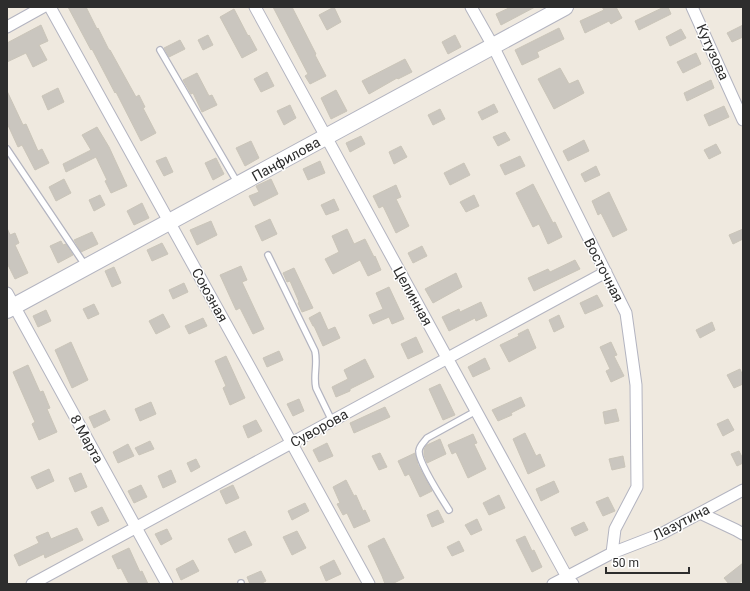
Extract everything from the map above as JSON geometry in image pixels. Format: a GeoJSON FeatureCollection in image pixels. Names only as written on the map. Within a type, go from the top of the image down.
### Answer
{"type":"FeatureCollection","features":[{"type":"Feature","properties":{"kind":"street"},"geometry":{"type":"LineString","coordinates":[[7,27],[43,7]]}},
{"type":"Feature","properties":{"kind":"street","name":"Союзная"},"geometry":{"type":"LineString","coordinates":[[50,7],[292,442],[369,584]]}},
{"type":"Feature","properties":{"kind":"street","name":"Целинная"},"geometry":{"type":"LineString","coordinates":[[256,7],[476,411],[570,580]]}},
{"type":"Feature","properties":{"kind":"street","name":"Восточная"},"geometry":{"type":"LineString","coordinates":[[471,7],[493,46],[626,313],[636,385],[637,487],[615,529],[612,554]]}},
{"type":"Feature","properties":{"kind":"street","name":"Панфилова"},"geometry":{"type":"LineString","coordinates":[[9,303],[86,267],[565,7]]}},
{"type":"Feature","properties":{"kind":"street","name":"Кутузова"},"geometry":{"type":"LineString","coordinates":[[692,7],[743,120]]}},
{"type":"Feature","properties":{"kind":"street","name":"Суворова"},"geometry":{"type":"LineString","coordinates":[[32,584],[606,272]]}},
{"type":"Feature","properties":{"kind":"street","name":"8 Марта"},"geometry":{"type":"LineString","coordinates":[[9,303],[167,584]]}},
{"type":"Feature","properties":{"kind":"street","name":"Лазутина"},"geometry":{"type":"LineString","coordinates":[[554,584],[570,580],[612,554],[661,534],[743,490]]}},
{"type":"Feature","properties":{"kind":"street"},"geometry":{"type":"LineString","coordinates":[[700,513],[743,534]]}},
{"type":"Feature","properties":{"kind":"lane"},"geometry":{"type":"LineString","coordinates":[[160,50],[238,184]]}},
{"type":"Feature","properties":{"kind":"lane"},"geometry":{"type":"LineString","coordinates":[[7,149],[86,267]]}},
{"type":"Feature","properties":{"kind":"lane"},"geometry":{"type":"LineString","coordinates":[[268,255],[315,351],[316,388],[332,421]]}},
{"type":"Feature","properties":{"kind":"lane"},"geometry":{"type":"LineString","coordinates":[[449,510],[420,458],[419,450],[422,443],[427,438],[476,411]]}},
{"type":"Feature","properties":{"kind":"building"},"geometry":{"type":"Polygon","coordinates":[[[68,7],[86,7],[136,97],[139,95],[145,107],[143,108],[156,133],[141,141],[116,92],[115,93],[68,7]]]}},
{"type":"Feature","properties":{"kind":"building"},"geometry":{"type":"Polygon","coordinates":[[[273,7],[292,7],[326,76],[310,84],[305,76],[308,74],[273,7]]]}},
{"type":"Feature","properties":{"kind":"building"},"geometry":{"type":"Polygon","coordinates":[[[334,7],[341,22],[327,30],[319,15],[334,7]]]}},
{"type":"Feature","properties":{"kind":"building"},"geometry":{"type":"Polygon","coordinates":[[[511,7],[535,7],[501,25],[496,14],[511,7]]]}},
{"type":"Feature","properties":{"kind":"building"},"geometry":{"type":"Polygon","coordinates":[[[602,7],[616,7],[622,18],[611,24],[609,21],[585,33],[580,21],[604,10],[602,7]]]}},
{"type":"Feature","properties":{"kind":"building"},"geometry":{"type":"Polygon","coordinates":[[[664,7],[668,7],[671,14],[639,30],[635,21],[664,7]]]}},
{"type":"Feature","properties":{"kind":"building"},"geometry":{"type":"Polygon","coordinates":[[[234,9],[257,50],[242,58],[220,17],[234,9]]]}},
{"type":"Feature","properties":{"kind":"building"},"geometry":{"type":"Polygon","coordinates":[[[41,25],[48,41],[39,45],[47,60],[33,67],[26,53],[7,62],[7,43],[41,25]]]}},
{"type":"Feature","properties":{"kind":"building"},"geometry":{"type":"Polygon","coordinates":[[[743,25],[743,37],[732,42],[727,33],[743,25]]]}},
{"type":"Feature","properties":{"kind":"building"},"geometry":{"type":"Polygon","coordinates":[[[559,28],[564,39],[537,52],[539,57],[522,65],[515,50],[559,28]]]}},
{"type":"Feature","properties":{"kind":"building"},"geometry":{"type":"Polygon","coordinates":[[[681,29],[686,38],[670,46],[666,37],[681,29]]]}},
{"type":"Feature","properties":{"kind":"building"},"geometry":{"type":"Polygon","coordinates":[[[208,35],[213,45],[203,50],[198,40],[208,35]]]}},
{"type":"Feature","properties":{"kind":"building"},"geometry":{"type":"Polygon","coordinates":[[[455,35],[461,47],[448,54],[442,42],[455,35]]]}},
{"type":"Feature","properties":{"kind":"building"},"geometry":{"type":"Polygon","coordinates":[[[180,40],[185,49],[169,57],[164,48],[180,40]]]}},
{"type":"Feature","properties":{"kind":"building"},"geometry":{"type":"Polygon","coordinates":[[[696,53],[701,64],[683,73],[677,62],[696,53]]]}},
{"type":"Feature","properties":{"kind":"building"},"geometry":{"type":"Polygon","coordinates":[[[405,59],[412,72],[398,79],[397,78],[369,94],[362,81],[405,59]]]}},
{"type":"Feature","properties":{"kind":"building"},"geometry":{"type":"Polygon","coordinates":[[[560,68],[569,84],[578,80],[584,93],[554,109],[538,79],[560,68]]]}},
{"type":"Feature","properties":{"kind":"building"},"geometry":{"type":"Polygon","coordinates":[[[267,72],[274,86],[261,92],[254,79],[267,72]]]}},
{"type":"Feature","properties":{"kind":"building"},"geometry":{"type":"Polygon","coordinates":[[[197,73],[209,96],[212,95],[217,105],[202,112],[193,93],[191,94],[183,80],[197,73]]]}},
{"type":"Feature","properties":{"kind":"building"},"geometry":{"type":"Polygon","coordinates":[[[711,80],[714,88],[687,101],[684,93],[711,80]]]}},
{"type":"Feature","properties":{"kind":"building"},"geometry":{"type":"Polygon","coordinates":[[[58,88],[64,102],[48,110],[42,96],[58,88]]]}},
{"type":"Feature","properties":{"kind":"building"},"geometry":{"type":"Polygon","coordinates":[[[336,90],[347,111],[331,119],[321,98],[336,90]]]}},
{"type":"Feature","properties":{"kind":"building"},"geometry":{"type":"Polygon","coordinates":[[[7,91],[23,125],[26,124],[38,151],[42,149],[49,163],[35,170],[22,145],[18,147],[7,123],[7,91]]]}},
{"type":"Feature","properties":{"kind":"building"},"geometry":{"type":"Polygon","coordinates":[[[494,104],[498,112],[482,120],[478,112],[494,104]]]}},
{"type":"Feature","properties":{"kind":"building"},"geometry":{"type":"Polygon","coordinates":[[[290,105],[296,118],[284,125],[277,111],[290,105]]]}},
{"type":"Feature","properties":{"kind":"building"},"geometry":{"type":"Polygon","coordinates":[[[724,106],[729,117],[709,126],[704,115],[724,106]]]}},
{"type":"Feature","properties":{"kind":"building"},"geometry":{"type":"Polygon","coordinates":[[[440,109],[445,119],[433,125],[428,115],[440,109]]]}},
{"type":"Feature","properties":{"kind":"building"},"geometry":{"type":"Polygon","coordinates":[[[97,127],[109,147],[127,186],[111,193],[105,181],[107,180],[96,157],[66,172],[63,164],[91,150],[82,135],[97,127]]]}},
{"type":"Feature","properties":{"kind":"building"},"geometry":{"type":"Polygon","coordinates":[[[505,132],[510,140],[498,146],[493,137],[505,132]]]}},
{"type":"Feature","properties":{"kind":"building"},"geometry":{"type":"Polygon","coordinates":[[[361,136],[365,144],[350,152],[346,143],[361,136]]]}},
{"type":"Feature","properties":{"kind":"building"},"geometry":{"type":"Polygon","coordinates":[[[584,140],[589,151],[568,161],[563,151],[584,140]]]}},
{"type":"Feature","properties":{"kind":"building"},"geometry":{"type":"Polygon","coordinates":[[[251,141],[259,158],[245,166],[236,148],[251,141]]]}},
{"type":"Feature","properties":{"kind":"building"},"geometry":{"type":"Polygon","coordinates":[[[716,144],[721,153],[709,159],[704,150],[716,144]]]}},
{"type":"Feature","properties":{"kind":"building"},"geometry":{"type":"Polygon","coordinates":[[[401,146],[407,157],[394,164],[389,152],[401,146]]]}},
{"type":"Feature","properties":{"kind":"building"},"geometry":{"type":"Polygon","coordinates":[[[520,156],[525,166],[505,175],[500,165],[520,156]]]}},
{"type":"Feature","properties":{"kind":"building"},"geometry":{"type":"Polygon","coordinates":[[[166,157],[173,172],[164,176],[156,161],[166,157]]]}},
{"type":"Feature","properties":{"kind":"building"},"geometry":{"type":"Polygon","coordinates":[[[216,158],[224,174],[213,180],[205,163],[216,158]]]}},
{"type":"Feature","properties":{"kind":"building"},"geometry":{"type":"Polygon","coordinates":[[[320,161],[325,173],[308,180],[303,169],[320,161]]]}},
{"type":"Feature","properties":{"kind":"building"},"geometry":{"type":"Polygon","coordinates":[[[464,163],[470,175],[450,185],[444,173],[464,163]]]}},
{"type":"Feature","properties":{"kind":"building"},"geometry":{"type":"Polygon","coordinates":[[[596,166],[600,175],[585,182],[581,174],[596,166]]]}},
{"type":"Feature","properties":{"kind":"building"},"geometry":{"type":"Polygon","coordinates":[[[64,179],[71,193],[56,201],[49,187],[64,179]]]}},
{"type":"Feature","properties":{"kind":"building"},"geometry":{"type":"Polygon","coordinates":[[[271,179],[278,194],[254,206],[249,196],[259,192],[256,186],[271,179]]]}},
{"type":"Feature","properties":{"kind":"building"},"geometry":{"type":"Polygon","coordinates":[[[533,184],[562,237],[548,244],[539,224],[533,227],[516,193],[533,184]]]}},
{"type":"Feature","properties":{"kind":"building"},"geometry":{"type":"Polygon","coordinates":[[[396,185],[401,197],[396,199],[409,226],[396,233],[383,206],[379,208],[373,196],[396,185]]]}},
{"type":"Feature","properties":{"kind":"building"},"geometry":{"type":"Polygon","coordinates":[[[609,192],[627,230],[613,237],[601,213],[598,215],[592,201],[609,192]]]}},
{"type":"Feature","properties":{"kind":"building"},"geometry":{"type":"Polygon","coordinates":[[[100,195],[105,205],[94,211],[89,200],[100,195]]]}},
{"type":"Feature","properties":{"kind":"building"},"geometry":{"type":"Polygon","coordinates":[[[474,195],[479,206],[466,212],[460,202],[474,195]]]}},
{"type":"Feature","properties":{"kind":"building"},"geometry":{"type":"Polygon","coordinates":[[[334,199],[339,210],[326,215],[321,205],[334,199]]]}},
{"type":"Feature","properties":{"kind":"building"},"geometry":{"type":"Polygon","coordinates":[[[142,203],[149,218],[134,225],[127,211],[142,203]]]}},
{"type":"Feature","properties":{"kind":"building"},"geometry":{"type":"Polygon","coordinates":[[[270,219],[277,234],[262,241],[255,226],[270,219]]]}},
{"type":"Feature","properties":{"kind":"building"},"geometry":{"type":"Polygon","coordinates":[[[211,221],[217,235],[197,245],[190,230],[211,221]]]}},
{"type":"Feature","properties":{"kind":"building"},"geometry":{"type":"Polygon","coordinates":[[[7,228],[10,235],[15,233],[19,243],[15,245],[28,273],[15,279],[7,263],[7,228]]]}},
{"type":"Feature","properties":{"kind":"building"},"geometry":{"type":"Polygon","coordinates":[[[347,229],[354,244],[365,239],[381,270],[368,276],[360,260],[333,274],[325,259],[339,252],[332,236],[347,229]]]}},
{"type":"Feature","properties":{"kind":"building"},"geometry":{"type":"Polygon","coordinates":[[[743,229],[743,239],[733,244],[729,235],[743,229]]]}},
{"type":"Feature","properties":{"kind":"building"},"geometry":{"type":"Polygon","coordinates":[[[92,232],[98,244],[81,252],[74,240],[92,232]]]}},
{"type":"Feature","properties":{"kind":"building"},"geometry":{"type":"Polygon","coordinates":[[[61,241],[63,245],[66,244],[73,255],[58,263],[50,246],[61,241]]]}},
{"type":"Feature","properties":{"kind":"building"},"geometry":{"type":"Polygon","coordinates":[[[162,243],[168,254],[152,261],[147,250],[162,243]]]}},
{"type":"Feature","properties":{"kind":"building"},"geometry":{"type":"Polygon","coordinates":[[[422,246],[427,256],[413,263],[408,253],[422,246]]]}},
{"type":"Feature","properties":{"kind":"building"},"geometry":{"type":"Polygon","coordinates":[[[575,260],[580,269],[534,291],[528,278],[548,269],[550,272],[575,260]]]}},
{"type":"Feature","properties":{"kind":"building"},"geometry":{"type":"Polygon","coordinates":[[[241,266],[247,280],[242,282],[264,329],[253,334],[240,308],[236,310],[220,275],[241,266]]]}},
{"type":"Feature","properties":{"kind":"building"},"geometry":{"type":"Polygon","coordinates":[[[114,267],[121,283],[112,287],[105,271],[114,267]]]}},
{"type":"Feature","properties":{"kind":"building"},"geometry":{"type":"Polygon","coordinates":[[[294,268],[313,308],[302,312],[290,281],[287,282],[283,273],[294,268]]]}},
{"type":"Feature","properties":{"kind":"building"},"geometry":{"type":"Polygon","coordinates":[[[456,273],[462,287],[433,303],[425,289],[456,273]]]}},
{"type":"Feature","properties":{"kind":"building"},"geometry":{"type":"Polygon","coordinates":[[[184,283],[188,292],[173,299],[169,290],[184,283]]]}},
{"type":"Feature","properties":{"kind":"building"},"geometry":{"type":"Polygon","coordinates":[[[389,287],[404,319],[392,324],[389,317],[373,324],[369,315],[383,309],[376,293],[389,287]]]}},
{"type":"Feature","properties":{"kind":"building"},"geometry":{"type":"Polygon","coordinates":[[[597,295],[603,306],[585,314],[580,303],[597,295]]]}},
{"type":"Feature","properties":{"kind":"building"},"geometry":{"type":"Polygon","coordinates":[[[481,302],[487,316],[476,321],[475,318],[449,331],[442,317],[459,309],[460,312],[481,302]]]}},
{"type":"Feature","properties":{"kind":"building"},"geometry":{"type":"Polygon","coordinates":[[[94,304],[99,314],[88,319],[83,309],[94,304]]]}},
{"type":"Feature","properties":{"kind":"building"},"geometry":{"type":"Polygon","coordinates":[[[46,310],[51,321],[38,327],[33,316],[46,310]]]}},
{"type":"Feature","properties":{"kind":"building"},"geometry":{"type":"Polygon","coordinates":[[[320,312],[328,330],[335,327],[340,338],[323,346],[309,318],[320,312]]]}},
{"type":"Feature","properties":{"kind":"building"},"geometry":{"type":"Polygon","coordinates":[[[163,314],[170,327],[156,334],[149,321],[163,314]]]}},
{"type":"Feature","properties":{"kind":"building"},"geometry":{"type":"Polygon","coordinates":[[[559,315],[564,327],[554,332],[549,320],[559,315]]]}},
{"type":"Feature","properties":{"kind":"building"},"geometry":{"type":"Polygon","coordinates":[[[203,318],[207,326],[189,334],[185,326],[203,318]]]}},
{"type":"Feature","properties":{"kind":"building"},"geometry":{"type":"Polygon","coordinates":[[[712,322],[715,330],[700,338],[696,330],[712,322]]]}},
{"type":"Feature","properties":{"kind":"building"},"geometry":{"type":"Polygon","coordinates":[[[528,329],[536,348],[509,362],[500,345],[519,336],[518,334],[528,329]]]}},
{"type":"Feature","properties":{"kind":"building"},"geometry":{"type":"Polygon","coordinates":[[[416,337],[423,352],[408,359],[401,344],[416,337]]]}},
{"type":"Feature","properties":{"kind":"building"},"geometry":{"type":"Polygon","coordinates":[[[71,342],[88,380],[72,388],[55,350],[71,342]]]}},
{"type":"Feature","properties":{"kind":"building"},"geometry":{"type":"Polygon","coordinates":[[[611,342],[617,355],[614,356],[624,376],[611,382],[606,371],[610,369],[600,347],[611,342]]]}},
{"type":"Feature","properties":{"kind":"building"},"geometry":{"type":"Polygon","coordinates":[[[279,351],[283,360],[267,367],[263,358],[279,351]]]}},
{"type":"Feature","properties":{"kind":"building"},"geometry":{"type":"Polygon","coordinates":[[[226,356],[245,398],[230,405],[223,388],[226,386],[215,361],[226,356]]]}},
{"type":"Feature","properties":{"kind":"building"},"geometry":{"type":"Polygon","coordinates":[[[485,358],[490,369],[473,377],[468,367],[485,358]]]}},
{"type":"Feature","properties":{"kind":"building"},"geometry":{"type":"Polygon","coordinates":[[[365,359],[374,377],[350,389],[350,391],[336,397],[332,387],[348,379],[344,370],[365,359]]]}},
{"type":"Feature","properties":{"kind":"building"},"geometry":{"type":"Polygon","coordinates":[[[28,365],[40,392],[43,391],[50,408],[47,409],[57,432],[39,440],[32,424],[35,422],[13,372],[28,365]]]}},
{"type":"Feature","properties":{"kind":"building"},"geometry":{"type":"Polygon","coordinates":[[[740,369],[743,376],[743,384],[734,388],[727,375],[740,369]]]}},
{"type":"Feature","properties":{"kind":"building"},"geometry":{"type":"Polygon","coordinates":[[[440,384],[455,415],[443,420],[429,389],[440,384]]]}},
{"type":"Feature","properties":{"kind":"building"},"geometry":{"type":"Polygon","coordinates":[[[521,397],[525,406],[511,413],[512,415],[498,421],[492,410],[521,397]]]}},
{"type":"Feature","properties":{"kind":"building"},"geometry":{"type":"Polygon","coordinates":[[[299,399],[304,411],[293,416],[287,404],[299,399]]]}},
{"type":"Feature","properties":{"kind":"building"},"geometry":{"type":"Polygon","coordinates":[[[151,402],[156,414],[140,421],[135,409],[151,402]]]}},
{"type":"Feature","properties":{"kind":"building"},"geometry":{"type":"Polygon","coordinates":[[[385,407],[390,417],[354,433],[350,423],[385,407]]]}},
{"type":"Feature","properties":{"kind":"building"},"geometry":{"type":"Polygon","coordinates":[[[616,409],[619,421],[605,424],[603,412],[616,409]]]}},
{"type":"Feature","properties":{"kind":"building"},"geometry":{"type":"Polygon","coordinates":[[[105,410],[110,420],[94,428],[89,417],[105,410]]]}},
{"type":"Feature","properties":{"kind":"building"},"geometry":{"type":"Polygon","coordinates":[[[728,419],[734,430],[723,436],[717,424],[728,419]]]}},
{"type":"Feature","properties":{"kind":"building"},"geometry":{"type":"Polygon","coordinates":[[[256,420],[262,431],[248,438],[243,426],[256,420]]]}},
{"type":"Feature","properties":{"kind":"building"},"geometry":{"type":"Polygon","coordinates":[[[525,433],[536,456],[540,454],[545,466],[528,474],[513,439],[525,433]]]}},
{"type":"Feature","properties":{"kind":"building"},"geometry":{"type":"Polygon","coordinates":[[[473,434],[477,443],[474,444],[486,469],[468,478],[456,452],[452,454],[448,445],[473,434]]]}},
{"type":"Feature","properties":{"kind":"building"},"geometry":{"type":"Polygon","coordinates":[[[440,439],[446,454],[427,463],[424,455],[425,447],[440,439]]]}},
{"type":"Feature","properties":{"kind":"building"},"geometry":{"type":"Polygon","coordinates":[[[150,441],[154,449],[139,455],[135,448],[150,441]]]}},
{"type":"Feature","properties":{"kind":"building"},"geometry":{"type":"Polygon","coordinates":[[[327,443],[333,456],[319,462],[313,450],[327,443]]]}},
{"type":"Feature","properties":{"kind":"building"},"geometry":{"type":"Polygon","coordinates":[[[128,444],[134,456],[118,463],[113,452],[128,444]]]}},
{"type":"Feature","properties":{"kind":"building"},"geometry":{"type":"Polygon","coordinates":[[[739,451],[743,459],[743,463],[737,466],[731,454],[739,451]]]}},
{"type":"Feature","properties":{"kind":"building"},"geometry":{"type":"Polygon","coordinates":[[[380,453],[387,467],[379,470],[372,456],[380,453]]]}},
{"type":"Feature","properties":{"kind":"building"},"geometry":{"type":"Polygon","coordinates":[[[415,453],[418,465],[432,491],[420,497],[409,474],[405,476],[398,461],[415,453]]]}},
{"type":"Feature","properties":{"kind":"building"},"geometry":{"type":"Polygon","coordinates":[[[623,456],[625,467],[612,470],[609,459],[623,456]]]}},
{"type":"Feature","properties":{"kind":"building"},"geometry":{"type":"Polygon","coordinates":[[[196,459],[200,467],[191,472],[187,463],[196,459]]]}},
{"type":"Feature","properties":{"kind":"building"},"geometry":{"type":"Polygon","coordinates":[[[49,469],[54,481],[37,489],[31,477],[49,469]]]}},
{"type":"Feature","properties":{"kind":"building"},"geometry":{"type":"Polygon","coordinates":[[[171,470],[176,482],[163,488],[158,476],[171,470]]]}},
{"type":"Feature","properties":{"kind":"building"},"geometry":{"type":"Polygon","coordinates":[[[81,473],[87,487],[75,492],[69,478],[81,473]]]}},
{"type":"Feature","properties":{"kind":"building"},"geometry":{"type":"Polygon","coordinates":[[[346,480],[354,496],[356,495],[363,511],[365,510],[370,521],[354,528],[347,513],[343,515],[337,504],[340,503],[333,487],[346,480]]]}},
{"type":"Feature","properties":{"kind":"building"},"geometry":{"type":"Polygon","coordinates":[[[554,481],[559,492],[541,501],[536,489],[554,481]]]}},
{"type":"Feature","properties":{"kind":"building"},"geometry":{"type":"Polygon","coordinates":[[[141,485],[147,497],[134,503],[128,491],[141,485]]]}},
{"type":"Feature","properties":{"kind":"building"},"geometry":{"type":"Polygon","coordinates":[[[233,485],[239,498],[226,504],[220,491],[233,485]]]}},
{"type":"Feature","properties":{"kind":"building"},"geometry":{"type":"Polygon","coordinates":[[[499,495],[505,508],[489,515],[483,503],[499,495]]]}},
{"type":"Feature","properties":{"kind":"building"},"geometry":{"type":"Polygon","coordinates":[[[608,497],[615,511],[603,516],[596,502],[608,497]]]}},
{"type":"Feature","properties":{"kind":"building"},"geometry":{"type":"Polygon","coordinates":[[[305,503],[309,511],[292,520],[288,511],[305,503]]]}},
{"type":"Feature","properties":{"kind":"building"},"geometry":{"type":"Polygon","coordinates":[[[102,507],[109,521],[98,526],[91,512],[102,507]]]}},
{"type":"Feature","properties":{"kind":"building"},"geometry":{"type":"Polygon","coordinates":[[[438,510],[444,522],[432,527],[427,515],[438,510]]]}},
{"type":"Feature","properties":{"kind":"building"},"geometry":{"type":"Polygon","coordinates":[[[477,519],[482,530],[471,535],[465,525],[477,519]]]}},
{"type":"Feature","properties":{"kind":"building"},"geometry":{"type":"Polygon","coordinates":[[[584,522],[588,530],[575,536],[571,528],[584,522]]]}},
{"type":"Feature","properties":{"kind":"building"},"geometry":{"type":"Polygon","coordinates":[[[77,528],[83,540],[45,558],[44,554],[19,566],[14,555],[39,543],[36,537],[48,532],[51,539],[77,528]]]}},
{"type":"Feature","properties":{"kind":"building"},"geometry":{"type":"Polygon","coordinates":[[[167,529],[172,539],[161,545],[155,534],[167,529]]]}},
{"type":"Feature","properties":{"kind":"building"},"geometry":{"type":"Polygon","coordinates":[[[245,531],[252,545],[235,553],[228,539],[245,531]]]}},
{"type":"Feature","properties":{"kind":"building"},"geometry":{"type":"Polygon","coordinates":[[[297,531],[306,548],[292,555],[283,537],[297,531]]]}},
{"type":"Feature","properties":{"kind":"building"},"geometry":{"type":"Polygon","coordinates":[[[525,536],[542,567],[532,572],[516,540],[525,536]]]}},
{"type":"Feature","properties":{"kind":"building"},"geometry":{"type":"Polygon","coordinates":[[[384,538],[404,578],[392,584],[385,584],[368,546],[384,538]]]}},
{"type":"Feature","properties":{"kind":"building"},"geometry":{"type":"Polygon","coordinates":[[[459,541],[464,551],[452,556],[447,547],[459,541]]]}},
{"type":"Feature","properties":{"kind":"building"},"geometry":{"type":"Polygon","coordinates":[[[129,548],[140,572],[142,571],[148,584],[129,584],[121,568],[118,569],[112,556],[129,548]]]}},
{"type":"Feature","properties":{"kind":"building"},"geometry":{"type":"Polygon","coordinates":[[[193,560],[199,571],[181,580],[176,569],[193,560]]]}},
{"type":"Feature","properties":{"kind":"building"},"geometry":{"type":"Polygon","coordinates":[[[334,560],[341,574],[326,581],[320,567],[334,560]]]}},
{"type":"Feature","properties":{"kind":"building"},"geometry":{"type":"Polygon","coordinates":[[[743,563],[743,580],[738,584],[729,584],[724,578],[743,563]]]}},
{"type":"Feature","properties":{"kind":"building"},"geometry":{"type":"Polygon","coordinates":[[[261,571],[266,581],[260,584],[250,584],[247,577],[261,571]]]}}]}
